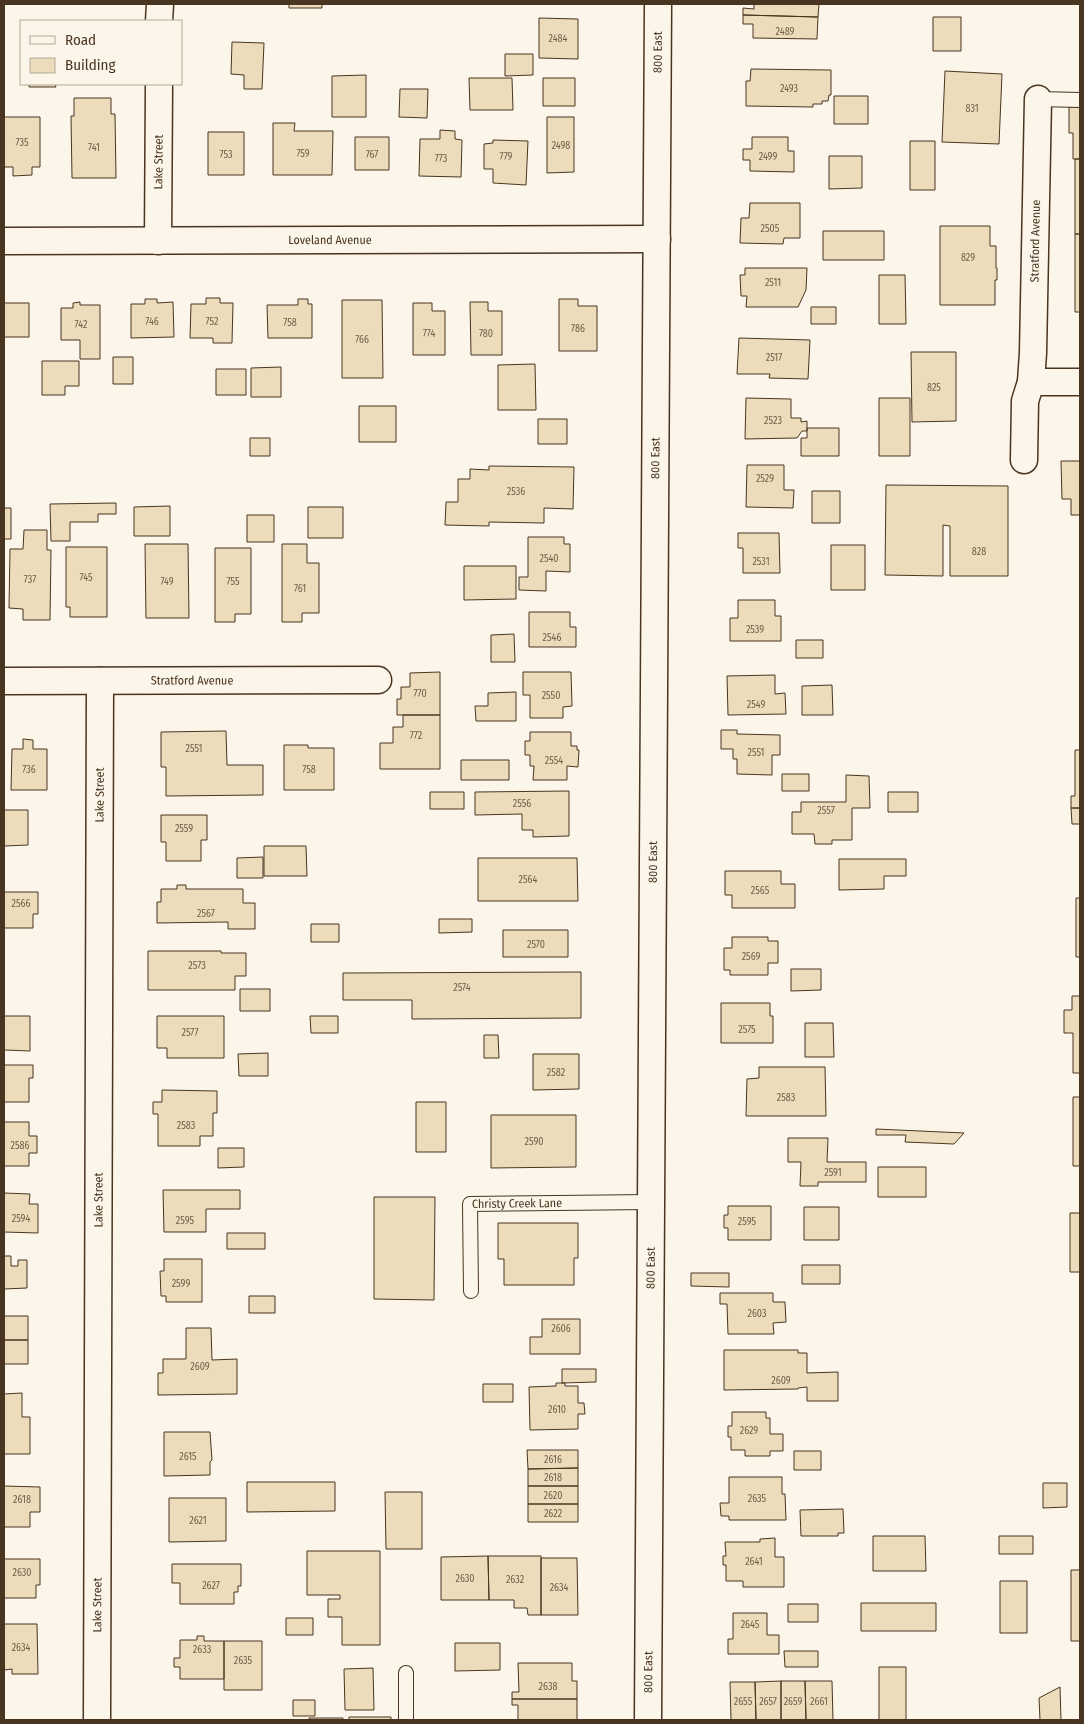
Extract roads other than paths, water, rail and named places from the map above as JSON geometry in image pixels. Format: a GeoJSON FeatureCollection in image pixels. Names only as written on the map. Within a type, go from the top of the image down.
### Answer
{"type":"FeatureCollection","features":[{"type":"Feature","properties":{"kind":"street"},"geometry":{"type":"LineString","coordinates":[[160,4],[160,20]]}},
{"type":"Feature","properties":{"kind":"street","name":"800 East"},"geometry":{"type":"LineString","coordinates":[[648,1720],[658,4]]}},
{"type":"Feature","properties":{"kind":"street","name":"Lake Street"},"geometry":{"type":"LineString","coordinates":[[158,241],[159,85]]}},
{"type":"Feature","properties":{"kind":"street","name":"Stratford Avenue"},"geometry":{"type":"LineString","coordinates":[[1024,460],[1026,401],[1031,382],[1038,99]]}},
{"type":"Feature","properties":{"kind":"street","name":"Loveland Avenue"},"geometry":{"type":"LineString","coordinates":[[4,241],[657,239]]}},
{"type":"Feature","properties":{"kind":"street"},"geometry":{"type":"LineString","coordinates":[[1031,382],[1080,382]]}},
{"type":"Feature","properties":{"kind":"street","name":"Stratford Avenue"},"geometry":{"type":"LineString","coordinates":[[4,681],[378,680]]}},
{"type":"Feature","properties":{"kind":"street","name":"Lake Street"},"geometry":{"type":"LineString","coordinates":[[97,1720],[100,681]]}},
{"type":"Feature","properties":{"kind":"lane"},"geometry":{"type":"LineString","coordinates":[[1038,99],[1080,100]]}},
{"type":"Feature","properties":{"kind":"lane","name":"Christy Creek Lane"},"geometry":{"type":"LineString","coordinates":[[471,1291],[470,1204],[651,1202]]}},
{"type":"Feature","properties":{"kind":"lane"},"geometry":{"type":"LineString","coordinates":[[406,1673],[406,1720]]}}]}
